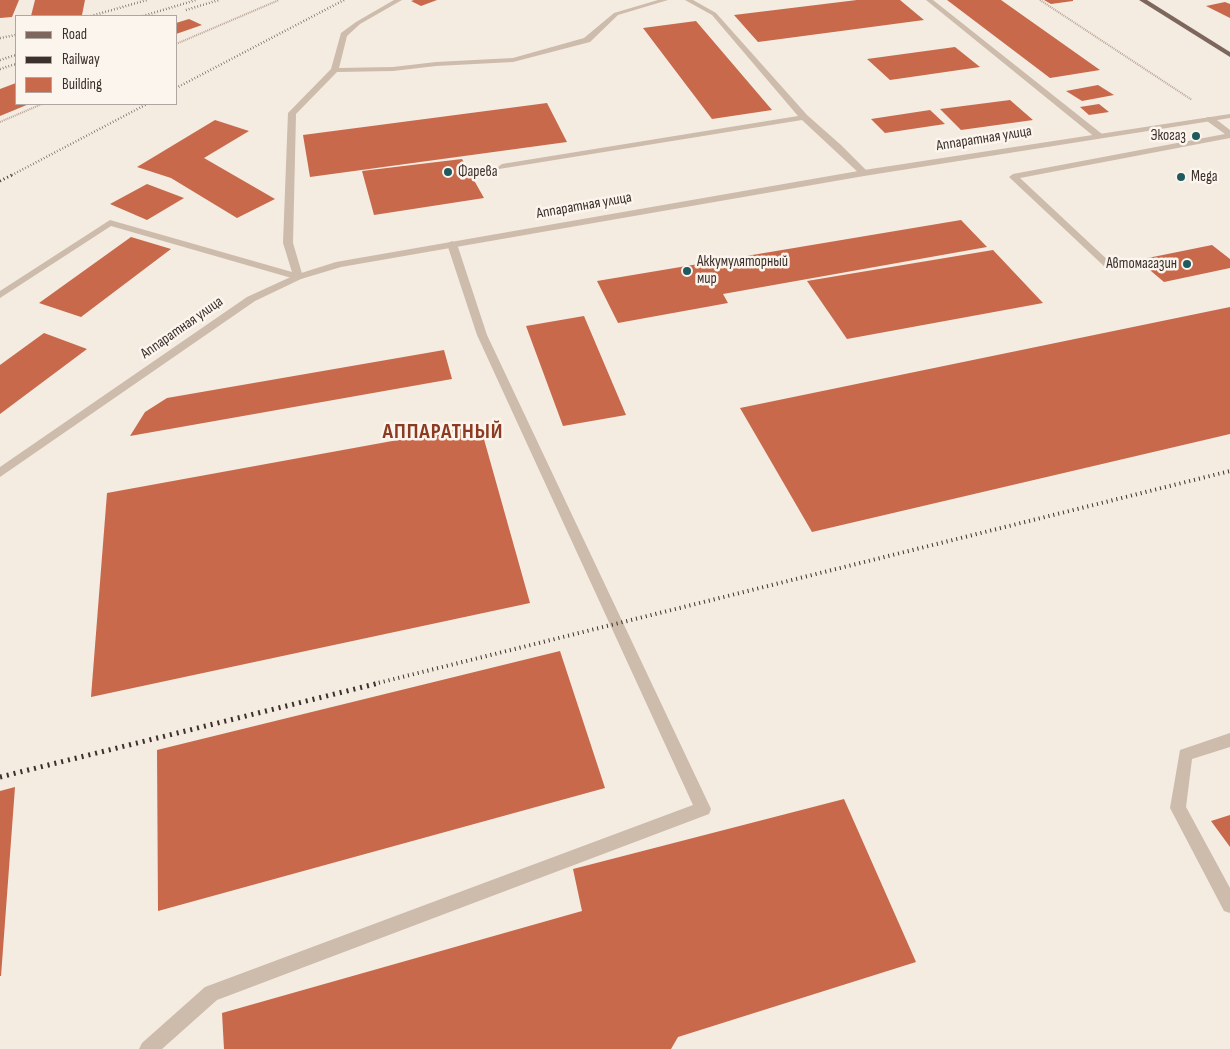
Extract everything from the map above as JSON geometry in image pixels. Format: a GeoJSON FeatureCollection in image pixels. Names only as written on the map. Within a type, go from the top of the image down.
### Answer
{"type":"FeatureCollection","features":[{"type":"Feature","properties":{"kind":"main road"},"geometry":{"type":"LineString","coordinates":[[1142,0],[1230,55]]}},
{"type":"Feature","properties":{"kind":"street"},"geometry":{"type":"LineString","coordinates":[[298,277],[288,242],[292,113],[334,70],[344,35],[358,23],[399,0]]}},
{"type":"Feature","properties":{"kind":"street"},"geometry":{"type":"LineString","coordinates":[[334,70],[393,70],[436,64],[513,60],[587,40],[616,14],[665,0]]}},
{"type":"Feature","properties":{"kind":"street"},"geometry":{"type":"LineString","coordinates":[[688,0],[714,14],[804,117],[864,173]]}},
{"type":"Feature","properties":{"kind":"street"},"geometry":{"type":"LineString","coordinates":[[929,0],[1099,136]]}},
{"type":"Feature","properties":{"kind":"street"},"geometry":{"type":"LineString","coordinates":[[502,166],[804,117]]}},
{"type":"Feature","properties":{"kind":"street"},"geometry":{"type":"LineString","coordinates":[[1109,266],[1014,177],[1230,135],[1223,118]]}},
{"type":"Feature","properties":{"kind":"street","name":"Аппаратная улица"},"geometry":{"type":"LineString","coordinates":[[0,472],[251,298],[298,277],[338,264],[864,173],[1223,118]]}},
{"type":"Feature","properties":{"kind":"street"},"geometry":{"type":"LineString","coordinates":[[0,296],[110,223],[298,277]]}},
{"type":"Feature","properties":{"kind":"street"},"geometry":{"type":"LineString","coordinates":[[148,1049],[211,993],[703,809],[482,335],[452,244]]}},
{"type":"Feature","properties":{"kind":"street"},"geometry":{"type":"LineString","coordinates":[[1230,740],[1185,755],[1178,808],[1230,905]]}},
{"type":"Feature","properties":{"kind":"path"},"geometry":{"type":"LineString","coordinates":[[178,43],[279,0]]}},
{"type":"Feature","properties":{"kind":"path"},"geometry":{"type":"LineString","coordinates":[[1040,0],[1223,118]]}},
{"type":"Feature","properties":{"kind":"path"},"geometry":{"type":"LineString","coordinates":[[0,122],[40,105]]}},
{"type":"Feature","properties":{"kind":"building"},"geometry":{"type":"Polygon","coordinates":[[[0,0],[19,0],[12,17],[0,18],[0,0]]]}},
{"type":"Feature","properties":{"kind":"building"},"geometry":{"type":"Polygon","coordinates":[[[35,0],[85,0],[82,15],[31,15],[35,0]]]}},
{"type":"Feature","properties":{"kind":"building"},"geometry":{"type":"Polygon","coordinates":[[[414,0],[437,0],[421,6],[411,1],[414,0]]]}},
{"type":"Feature","properties":{"kind":"building"},"geometry":{"type":"Polygon","coordinates":[[[857,0],[900,0],[924,20],[758,42],[734,15],[857,0]]]}},
{"type":"Feature","properties":{"kind":"building"},"geometry":{"type":"Polygon","coordinates":[[[947,0],[1001,0],[1100,70],[1050,78],[947,0]]]}},
{"type":"Feature","properties":{"kind":"building"},"geometry":{"type":"Polygon","coordinates":[[[1044,0],[1073,0],[1073,1],[1051,4],[1044,0]]]}},
{"type":"Feature","properties":{"kind":"building"},"geometry":{"type":"Polygon","coordinates":[[[1225,2],[1230,4],[1230,18],[1206,6],[1225,2]]]}},
{"type":"Feature","properties":{"kind":"building"},"geometry":{"type":"Polygon","coordinates":[[[189,19],[202,25],[178,33],[178,22],[189,19]]]}},
{"type":"Feature","properties":{"kind":"building"},"geometry":{"type":"Polygon","coordinates":[[[696,21],[772,110],[712,119],[643,28],[696,21]]]}},
{"type":"Feature","properties":{"kind":"building"},"geometry":{"type":"Polygon","coordinates":[[[955,47],[980,67],[890,80],[867,59],[955,47]]]}},
{"type":"Feature","properties":{"kind":"building"},"geometry":{"type":"Polygon","coordinates":[[[15,83],[15,105],[27,105],[0,116],[0,89],[15,83]]]}},
{"type":"Feature","properties":{"kind":"building"},"geometry":{"type":"Polygon","coordinates":[[[1098,85],[1114,95],[1082,101],[1066,91],[1098,85]]]}},
{"type":"Feature","properties":{"kind":"building"},"geometry":{"type":"Polygon","coordinates":[[[1010,100],[1033,120],[961,130],[940,109],[1010,100]]]}},
{"type":"Feature","properties":{"kind":"building"},"geometry":{"type":"Polygon","coordinates":[[[547,103],[567,142],[310,177],[303,135],[547,103]]]}},
{"type":"Feature","properties":{"kind":"building"},"geometry":{"type":"Polygon","coordinates":[[[1099,104],[1109,112],[1089,115],[1080,107],[1099,104]]]}},
{"type":"Feature","properties":{"kind":"building"},"geometry":{"type":"Polygon","coordinates":[[[930,110],[945,124],[885,133],[871,119],[930,110]]]}},
{"type":"Feature","properties":{"kind":"building"},"geometry":{"type":"Polygon","coordinates":[[[215,120],[249,131],[204,158],[275,199],[237,218],[171,178],[137,167],[215,120]]]}},
{"type":"Feature","properties":{"kind":"building"},"geometry":{"type":"Polygon","coordinates":[[[462,159],[484,198],[374,215],[362,171],[462,159]]]}},
{"type":"Feature","properties":{"kind":"building"},"geometry":{"type":"Polygon","coordinates":[[[147,184],[184,198],[147,220],[110,204],[147,184]]]}},
{"type":"Feature","properties":{"kind":"building"},"geometry":{"type":"Polygon","coordinates":[[[961,220],[987,247],[723,294],[728,303],[618,323],[597,281],[961,220]]]}},
{"type":"Feature","properties":{"kind":"building"},"geometry":{"type":"Polygon","coordinates":[[[131,237],[171,249],[81,317],[39,303],[131,237]]]}},
{"type":"Feature","properties":{"kind":"building","name":"Автомагазин"},"geometry":{"type":"Polygon","coordinates":[[[1212,245],[1230,259],[1230,268],[1164,282],[1138,260],[1212,245]]]}},
{"type":"Feature","properties":{"kind":"building"},"geometry":{"type":"Polygon","coordinates":[[[993,250],[1043,303],[847,339],[807,281],[993,250]]]}},
{"type":"Feature","properties":{"kind":"building"},"geometry":{"type":"Polygon","coordinates":[[[1230,307],[1230,434],[812,532],[740,408],[1230,307]]]}},
{"type":"Feature","properties":{"kind":"building"},"geometry":{"type":"Polygon","coordinates":[[[584,316],[626,415],[563,426],[526,326],[584,316]]]}},
{"type":"Feature","properties":{"kind":"building"},"geometry":{"type":"Polygon","coordinates":[[[44,333],[87,349],[0,414],[0,365],[44,333]]]}},
{"type":"Feature","properties":{"kind":"building"},"geometry":{"type":"Polygon","coordinates":[[[444,350],[452,379],[130,436],[145,412],[167,398],[444,350]]]}},
{"type":"Feature","properties":{"kind":"building"},"geometry":{"type":"Polygon","coordinates":[[[480,425],[530,603],[91,697],[107,493],[480,425]]]}},
{"type":"Feature","properties":{"kind":"building"},"geometry":{"type":"Polygon","coordinates":[[[560,651],[605,788],[158,911],[157,750],[560,651]]]}},
{"type":"Feature","properties":{"kind":"building"},"geometry":{"type":"Polygon","coordinates":[[[15,787],[1,976],[0,976],[0,791],[15,787]]]}},
{"type":"Feature","properties":{"kind":"building"},"geometry":{"type":"Polygon","coordinates":[[[844,799],[916,962],[678,1037],[671,1049],[224,1049],[222,1013],[582,911],[573,869],[844,799]]]}},
{"type":"Feature","properties":{"kind":"building"},"geometry":{"type":"Polygon","coordinates":[[[1230,815],[1230,847],[1211,821],[1230,815]]]}},
{"type":"Feature","properties":{"kind":"railway"},"geometry":{"type":"LineString","coordinates":[[94,15],[147,0]]}},
{"type":"Feature","properties":{"kind":"railway"},"geometry":{"type":"LineString","coordinates":[[146,15],[196,0]]}},
{"type":"Feature","properties":{"kind":"railway"},"geometry":{"type":"LineString","coordinates":[[186,10],[219,0]]}},
{"type":"Feature","properties":{"kind":"railway"},"geometry":{"type":"LineString","coordinates":[[178,87],[344,0]]}},
{"type":"Feature","properties":{"kind":"railway"},"geometry":{"type":"LineString","coordinates":[[0,38],[15,35]]}},
{"type":"Feature","properties":{"kind":"railway"},"geometry":{"type":"LineString","coordinates":[[0,60],[15,55]]}},
{"type":"Feature","properties":{"kind":"railway"},"geometry":{"type":"LineString","coordinates":[[0,69],[15,64]]}},
{"type":"Feature","properties":{"kind":"railway"},"geometry":{"type":"LineString","coordinates":[[12,175],[145,105]]}},
{"type":"Feature","properties":{"kind":"railway"},"geometry":{"type":"LineString","coordinates":[[0,181],[12,175]]}},
{"type":"Feature","properties":{"kind":"railway"},"geometry":{"type":"LineString","coordinates":[[374,684],[1230,471]]}},
{"type":"Feature","properties":{"kind":"railway"},"geometry":{"type":"LineString","coordinates":[[0,777],[379,683]]}},
{"type":"Feature","properties":{"kind":"place","name":"Экогаз"},"geometry":{"type":"Point","coordinates":[1196,136]}},
{"type":"Feature","properties":{"kind":"place","name":"Фарева"},"geometry":{"type":"Point","coordinates":[448,172]}},
{"type":"Feature","properties":{"kind":"place","name":"Mega"},"geometry":{"type":"Point","coordinates":[1181,177]}},
{"type":"Feature","properties":{"kind":"place","name":"Автомагазин"},"geometry":{"type":"Point","coordinates":[1187,264]}},
{"type":"Feature","properties":{"kind":"place","name":"Аккумуляторный мир"},"geometry":{"type":"Point","coordinates":[687,271]}},
{"type":"Feature","properties":{"kind":"district","name":"АППАРАТНЫЙ"},"geometry":{"type":"Point","coordinates":[443,432]}}]}
